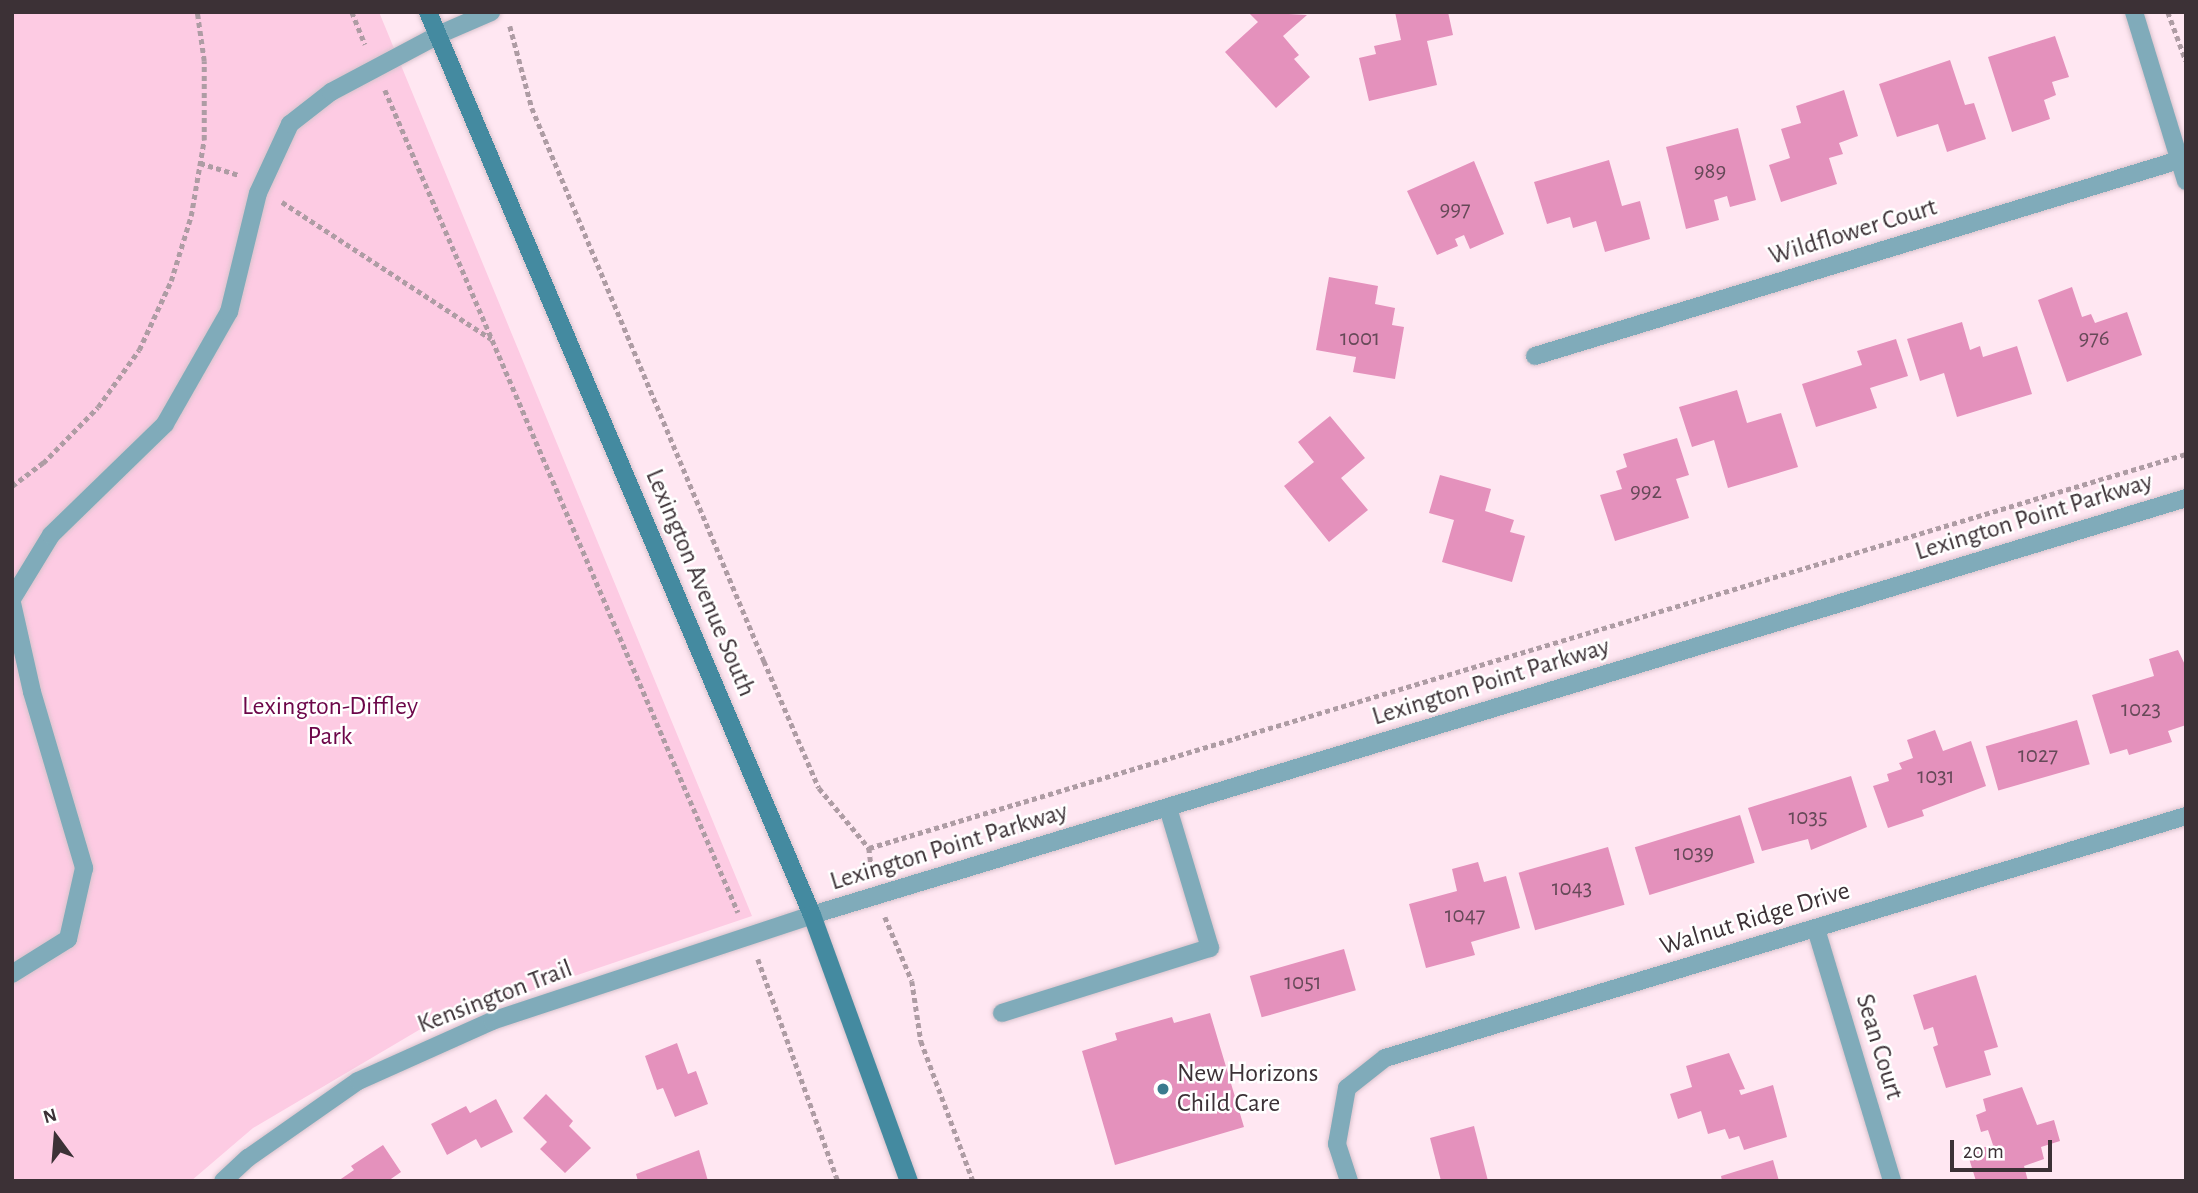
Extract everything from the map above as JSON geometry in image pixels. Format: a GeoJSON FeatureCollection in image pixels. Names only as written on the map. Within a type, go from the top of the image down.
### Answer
{"type":"FeatureCollection","features":[{"type":"Feature","properties":{"kind":"street","name":"Lexington Avenue South"},"geometry":{"type":"LineString","coordinates":[[428,12],[812,915],[909,1181]]}},
{"type":"Feature","properties":{"kind":"street"},"geometry":{"type":"LineString","coordinates":[[12,974],[68,939],[84,868],[32,692],[12,601],[51,536],[165,424],[229,312],[261,188],[290,124],[331,92],[377,70],[438,35],[491,12]]}},
{"type":"Feature","properties":{"kind":"street"},"geometry":{"type":"LineString","coordinates":[[2134,12],[2183,159],[2186,181]]}},
{"type":"Feature","properties":{"kind":"street","name":"Wildflower Court"},"geometry":{"type":"LineString","coordinates":[[1535,356],[2183,159]]}},
{"type":"Feature","properties":{"kind":"street","name":"Lexington Point Parkway"},"geometry":{"type":"LineString","coordinates":[[812,915],[2186,498]]}},
{"type":"Feature","properties":{"kind":"street"},"geometry":{"type":"LineString","coordinates":[[1002,1013],[1210,948],[1168,807]]}},
{"type":"Feature","properties":{"kind":"street","name":"Walnut Ridge Drive"},"geometry":{"type":"LineString","coordinates":[[1349,1181],[1337,1144],[1347,1088],[1385,1058],[2186,816]]}},
{"type":"Feature","properties":{"kind":"street","name":"Kensington Trail"},"geometry":{"type":"LineString","coordinates":[[223,1181],[248,1158],[358,1081],[492,1021],[812,915]]}},
{"type":"Feature","properties":{"kind":"street","name":"Sean Court"},"geometry":{"type":"LineString","coordinates":[[1816,929],[1892,1181]]}},
{"type":"Feature","properties":{"kind":"path"},"geometry":{"type":"LineString","coordinates":[[12,486],[44,463],[98,407],[139,350],[171,281],[191,216],[200,163],[204,61],[197,12]]}},
{"type":"Feature","properties":{"kind":"path"},"geometry":{"type":"LineString","coordinates":[[352,12],[749,936],[838,1181]]}},
{"type":"Feature","properties":{"kind":"path"},"geometry":{"type":"LineString","coordinates":[[506,12],[532,108],[813,775],[869,848],[876,897],[912,981],[921,1041],[973,1181]]}},
{"type":"Feature","properties":{"kind":"path"},"geometry":{"type":"LineString","coordinates":[[2168,12],[2186,61]]}},
{"type":"Feature","properties":{"kind":"path"},"geometry":{"type":"LineString","coordinates":[[200,163],[235,172],[491,339]]}},
{"type":"Feature","properties":{"kind":"path"},"geometry":{"type":"LineString","coordinates":[[869,848],[2186,454]]}},
{"type":"Feature","properties":{"kind":"green space","name":"Lexington-Diffley Park"},"geometry":{"type":"Polygon","coordinates":[[[12,12],[379,12],[752,916],[424,1027],[253,1128],[191,1181],[12,1181],[12,12]]]}},
{"type":"Feature","properties":{"kind":"building"},"geometry":{"type":"Polygon","coordinates":[[[1248,12],[1307,15],[1283,36],[1299,55],[1294,59],[1310,77],[1276,108],[1225,52],[1258,22],[1248,12]]]}},
{"type":"Feature","properties":{"kind":"building"},"geometry":{"type":"Polygon","coordinates":[[[1395,12],[1448,12],[1453,35],[1427,41],[1437,85],[1369,101],[1359,58],[1376,54],[1374,46],[1401,40],[1395,12]]]}},
{"type":"Feature","properties":{"kind":"building"},"geometry":{"type":"Polygon","coordinates":[[[2055,36],[2069,77],[2052,82],[2056,95],[2044,100],[2050,119],[2012,132],[1988,57],[2055,36]]]}},
{"type":"Feature","properties":{"kind":"building"},"geometry":{"type":"Polygon","coordinates":[[[1950,60],[1965,105],[1974,103],[1986,139],[1947,152],[1938,124],[1897,137],[1879,84],[1950,60]]]}},
{"type":"Feature","properties":{"kind":"building"},"geometry":{"type":"Polygon","coordinates":[[[1844,90],[1858,136],[1839,143],[1843,154],[1829,158],[1837,184],[1781,202],[1769,165],[1790,158],[1781,129],[1801,123],[1796,106],[1844,90]]]}},
{"type":"Feature","properties":{"kind":"building"},"geometry":{"type":"Polygon","coordinates":[[[1738,128],[1756,200],[1730,207],[1727,196],[1714,200],[1719,220],[1686,229],[1666,147],[1738,128]]]}},
{"type":"Feature","properties":{"kind":"building"},"geometry":{"type":"Polygon","coordinates":[[[1609,160],[1622,206],[1640,201],[1650,239],[1605,252],[1596,221],[1573,228],[1570,217],[1547,224],[1534,182],[1609,160]]]}},
{"type":"Feature","properties":{"kind":"building"},"geometry":{"type":"Polygon","coordinates":[[[1474,161],[1504,234],[1470,249],[1464,235],[1455,239],[1458,246],[1437,255],[1407,191],[1474,161]]]}},
{"type":"Feature","properties":{"kind":"building"},"geometry":{"type":"Polygon","coordinates":[[[1329,277],[1378,286],[1375,304],[1395,308],[1392,325],[1404,327],[1395,379],[1353,372],[1356,357],[1316,350],[1329,277]]]}},
{"type":"Feature","properties":{"kind":"building"},"geometry":{"type":"Polygon","coordinates":[[[2072,287],[2082,317],[2091,314],[2095,323],[2127,312],[2142,355],[2067,382],[2038,300],[2072,287]]]}},
{"type":"Feature","properties":{"kind":"building"},"geometry":{"type":"Polygon","coordinates":[[[1962,322],[1970,350],[1980,346],[1983,357],[2017,346],[2032,394],[1957,417],[1944,373],[1920,381],[1907,339],[1962,322]]]}},
{"type":"Feature","properties":{"kind":"building"},"geometry":{"type":"Polygon","coordinates":[[[1896,339],[1908,376],[1870,388],[1877,408],[1816,427],[1802,384],[1862,365],[1857,351],[1896,339]]]}},
{"type":"Feature","properties":{"kind":"building"},"geometry":{"type":"Polygon","coordinates":[[[1737,390],[1747,423],[1781,413],[1798,467],[1728,488],[1714,440],[1692,447],[1679,407],[1737,390]]]}},
{"type":"Feature","properties":{"kind":"building"},"geometry":{"type":"Polygon","coordinates":[[[1330,416],[1365,458],[1341,478],[1368,510],[1329,542],[1284,486],[1314,462],[1298,442],[1330,416]]]}},
{"type":"Feature","properties":{"kind":"building"},"geometry":{"type":"Polygon","coordinates":[[[1677,438],[1689,475],[1676,479],[1689,518],[1615,541],[1600,495],[1622,489],[1616,471],[1627,467],[1623,454],[1677,438]]]}},
{"type":"Feature","properties":{"kind":"building"},"geometry":{"type":"Polygon","coordinates":[[[1440,475],[1491,489],[1485,511],[1514,520],[1510,532],[1525,536],[1512,582],[1442,562],[1454,520],[1429,513],[1440,475]]]}},
{"type":"Feature","properties":{"kind":"building"},"geometry":{"type":"Polygon","coordinates":[[[2178,650],[2186,667],[2186,725],[2168,731],[2172,742],[2129,755],[2127,749],[2110,754],[2092,695],[2154,676],[2149,659],[2178,650]]]}},
{"type":"Feature","properties":{"kind":"building"},"geometry":{"type":"Polygon","coordinates":[[[2077,720],[2090,764],[1998,790],[1986,746],[2077,720]]]}},
{"type":"Feature","properties":{"kind":"building"},"geometry":{"type":"Polygon","coordinates":[[[1935,730],[1943,751],[1971,741],[1986,786],[1922,810],[1924,816],[1888,828],[1873,786],[1889,781],[1887,774],[1902,769],[1899,763],[1913,758],[1907,740],[1935,730]]]}},
{"type":"Feature","properties":{"kind":"building"},"geometry":{"type":"Polygon","coordinates":[[[1851,776],[1867,827],[1811,850],[1808,839],[1762,851],[1748,808],[1851,776]]]}},
{"type":"Feature","properties":{"kind":"building"},"geometry":{"type":"Polygon","coordinates":[[[1740,815],[1755,863],[1649,895],[1635,847],[1740,815]]]}},
{"type":"Feature","properties":{"kind":"building"},"geometry":{"type":"Polygon","coordinates":[[[1608,847],[1625,905],[1535,930],[1519,873],[1608,847]]]}},
{"type":"Feature","properties":{"kind":"building"},"geometry":{"type":"Polygon","coordinates":[[[1478,862],[1484,882],[1506,876],[1520,928],[1471,942],[1475,955],[1426,968],[1409,904],[1457,891],[1452,869],[1478,862]]]}},
{"type":"Feature","properties":{"kind":"building"},"geometry":{"type":"Polygon","coordinates":[[[1344,949],[1356,990],[1262,1017],[1250,976],[1344,949]]]}},
{"type":"Feature","properties":{"kind":"building"},"geometry":{"type":"Polygon","coordinates":[[[1976,975],[1998,1047],[1984,1051],[1991,1075],[1946,1088],[1933,1047],[1938,1045],[1933,1027],[1924,1030],[1913,995],[1976,975]]]}},
{"type":"Feature","properties":{"kind":"building","name":"New Horizons Child Care"},"geometry":{"type":"Polygon","coordinates":[[[1210,1013],[1244,1127],[1115,1165],[1082,1051],[1117,1040],[1115,1033],[1172,1017],[1174,1023],[1210,1013]]]}},
{"type":"Feature","properties":{"kind":"building"},"geometry":{"type":"Polygon","coordinates":[[[677,1043],[688,1074],[696,1071],[708,1104],[675,1117],[663,1088],[657,1090],[645,1056],[677,1043]]]}},
{"type":"Feature","properties":{"kind":"building"},"geometry":{"type":"Polygon","coordinates":[[[1729,1053],[1745,1089],[1739,1090],[1741,1095],[1773,1085],[1787,1137],[1744,1150],[1739,1136],[1729,1139],[1725,1129],[1708,1134],[1701,1111],[1678,1119],[1670,1094],[1692,1087],[1686,1066],[1729,1053]]]}},
{"type":"Feature","properties":{"kind":"building"},"geometry":{"type":"Polygon","coordinates":[[[2022,1087],[2037,1125],[2054,1120],[2060,1141],[2041,1147],[2044,1159],[2024,1166],[2028,1181],[1976,1181],[1967,1152],[1993,1145],[1988,1130],[1981,1132],[1976,1115],[1986,1111],[1983,1099],[2022,1087]]]}},
{"type":"Feature","properties":{"kind":"building"},"geometry":{"type":"Polygon","coordinates":[[[546,1094],[573,1121],[569,1126],[591,1148],[565,1173],[540,1149],[547,1142],[523,1118],[546,1094]]]}},
{"type":"Feature","properties":{"kind":"building"},"geometry":{"type":"Polygon","coordinates":[[[496,1099],[513,1132],[481,1148],[476,1139],[447,1155],[431,1124],[466,1106],[470,1113],[496,1099]]]}},
{"type":"Feature","properties":{"kind":"building"},"geometry":{"type":"Polygon","coordinates":[[[1474,1126],[1488,1181],[1441,1181],[1430,1138],[1474,1126]]]}},
{"type":"Feature","properties":{"kind":"building"},"geometry":{"type":"Polygon","coordinates":[[[383,1145],[401,1172],[388,1181],[338,1181],[354,1170],[351,1166],[383,1145]]]}},
{"type":"Feature","properties":{"kind":"building"},"geometry":{"type":"Polygon","coordinates":[[[699,1150],[708,1181],[638,1181],[636,1174],[699,1150]]]}},
{"type":"Feature","properties":{"kind":"building"},"geometry":{"type":"Polygon","coordinates":[[[1773,1160],[1779,1181],[1722,1181],[1721,1176],[1773,1160]]]}},
{"type":"Feature","properties":{"kind":"place","name":"New Horizons Child Care"},"geometry":{"type":"Point","coordinates":[1163,1089]}}]}
